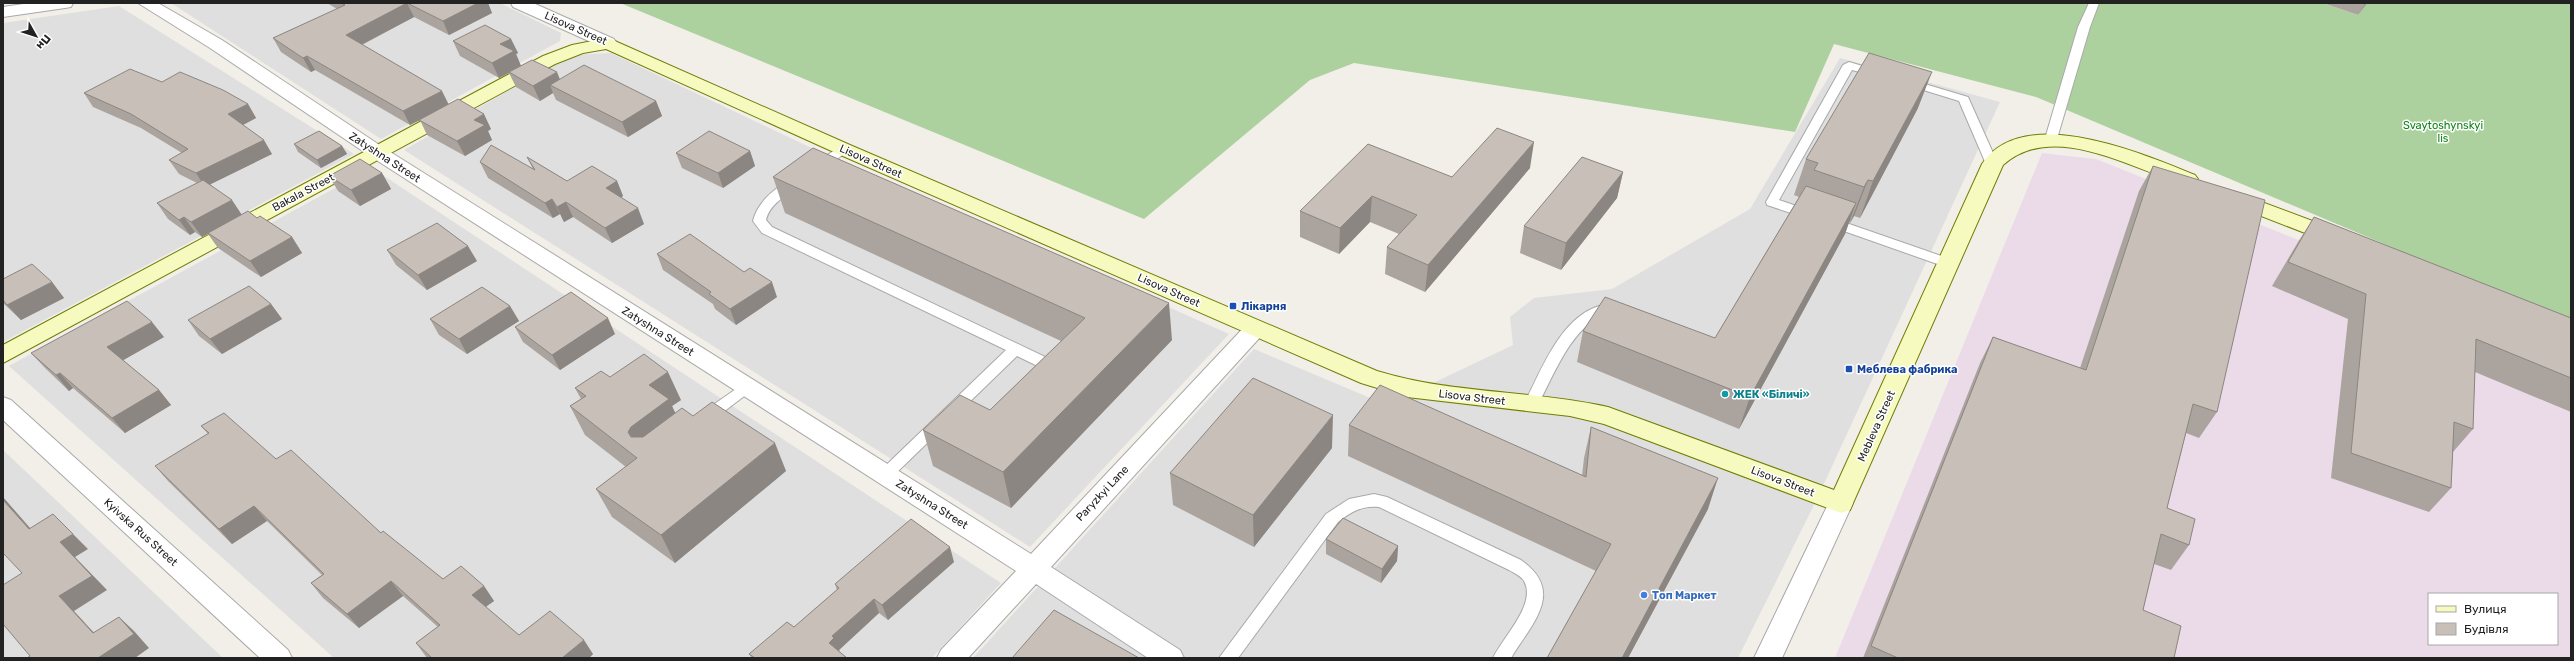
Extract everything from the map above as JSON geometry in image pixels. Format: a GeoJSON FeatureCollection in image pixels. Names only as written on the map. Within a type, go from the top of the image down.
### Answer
{"type":"FeatureCollection","features":[{"type":"Feature","properties":{"kind":"street"},"geometry":{"type":"LineString","coordinates":[[3,12],[65,3]]}},
{"type":"Feature","properties":{"kind":"street","name":"Zatyshna Street"},"geometry":{"type":"LineString","coordinates":[[146,3],[216,44],[377,152],[1032,568],[1170,658]]}},
{"type":"Feature","properties":{"kind":"street","name":"Lisova Street"},"geometry":{"type":"LineString","coordinates":[[519,3],[843,149],[1369,377],[1407,389],[1531,404],[1570,407],[1608,416],[1841,503]]}},
{"type":"Feature","properties":{"kind":"street","name":"Bakala Street"},"geometry":{"type":"LineString","coordinates":[[3,355],[549,60],[578,49],[608,43]]}},
{"type":"Feature","properties":{"kind":"street","name":"Mebleva Street"},"geometry":{"type":"LineString","coordinates":[[1768,658],[1841,503],[1992,164],[2010,149],[2028,143],[2050,142],[2084,145],[2122,155],[2355,245]]}},
{"type":"Feature","properties":{"kind":"street","name":"Paryzkyi Lane"},"geometry":{"type":"LineString","coordinates":[[951,658],[1032,568],[1255,328]]}},
{"type":"Feature","properties":{"kind":"street","name":"Kyivska Rus Street"},"geometry":{"type":"LineString","coordinates":[[3,406],[278,658]]}},
{"type":"Feature","properties":{"kind":"lane"},"geometry":{"type":"LineString","coordinates":[[2050,142],[2084,27],[2094,3]]}},
{"type":"Feature","properties":{"kind":"lane"},"geometry":{"type":"LineString","coordinates":[[1948,263],[1772,202],[1849,65],[1964,99],[1992,164]]}},
{"type":"Feature","properties":{"kind":"lane"},"geometry":{"type":"LineString","coordinates":[[843,149],[768,203],[761,211],[759,221],[767,230],[1057,369]]}},
{"type":"Feature","properties":{"kind":"lane"},"geometry":{"type":"LineString","coordinates":[[1531,404],[1571,333],[1583,320],[1592,313],[1607,310],[1628,315]]}},
{"type":"Feature","properties":{"kind":"lane"},"geometry":{"type":"LineString","coordinates":[[885,475],[1016,349]]}},
{"type":"Feature","properties":{"kind":"lane"},"geometry":{"type":"LineString","coordinates":[[693,428],[746,387]]}},
{"type":"Feature","properties":{"kind":"lane"},"geometry":{"type":"LineString","coordinates":[[1228,658],[1332,518],[1347,506],[1366,499],[1381,502],[1395,508],[1515,565],[1529,575],[1535,588],[1536,602],[1502,658]]}},
{"type":"Feature","properties":{"kind":"shaded area"},"geometry":{"type":"Polygon","coordinates":[[[171,3],[500,3],[561,33],[560,41],[381,139],[171,3]]]}},
{"type":"Feature","properties":{"kind":"shaded area"},"geometry":{"type":"Polygon","coordinates":[[[119,6],[354,154],[3,342],[3,23],[119,6]]]}},
{"type":"Feature","properties":{"kind":"shaded area"},"geometry":{"type":"Polygon","coordinates":[[[611,53],[820,152],[1229,334],[1030,547],[404,150],[571,55],[611,53]]]}},
{"type":"Feature","properties":{"kind":"shaded area"},"geometry":{"type":"Polygon","coordinates":[[[1840,58],[2000,102],[1816,501],[1738,658],[973,658],[1254,349],[1387,405],[1513,345],[1510,317],[1534,298],[1612,289],[1750,209],[1840,58]]]}},
{"type":"Feature","properties":{"kind":"shaded area"},"geometry":{"type":"Polygon","coordinates":[[[2042,153],[2096,159],[2571,349],[2571,658],[1835,658],[2042,153]]]}},
{"type":"Feature","properties":{"kind":"shaded area"},"geometry":{"type":"Polygon","coordinates":[[[372,168],[1001,583],[932,658],[334,658],[9,366],[372,168]]]}},
{"type":"Feature","properties":{"kind":"shaded area"},"geometry":{"type":"Polygon","coordinates":[[[3,450],[223,658],[3,658],[3,450]]]}},
{"type":"Feature","properties":{"kind":"green space","name":"Svaytoshynskyi lis"},"geometry":{"type":"Polygon","coordinates":[[[620,3],[2323,3],[2358,15],[2367,3],[2571,3],[2571,323],[2036,97],[1834,44],[1795,132],[1354,63],[1310,80],[1144,219],[620,3]]]}},
{"type":"Feature","properties":{"kind":"building"},"geometry":{"type":"Polygon","coordinates":[[[341,3],[407,3],[346,35],[442,91],[403,111],[307,56],[303,58],[273,38],[345,5],[341,3]]]}},
{"type":"Feature","properties":{"kind":"building"},"geometry":{"type":"Polygon","coordinates":[[[407,3],[478,3],[443,21],[407,3]]]}},
{"type":"Feature","properties":{"kind":"building"},"geometry":{"type":"Polygon","coordinates":[[[485,25],[511,39],[500,44],[514,51],[492,63],[453,41],[485,25]]]}},
{"type":"Feature","properties":{"kind":"building"},"geometry":{"type":"Polygon","coordinates":[[[1869,53],[1932,72],[1873,181],[1868,180],[1864,187],[1814,170],[1818,163],[1806,159],[1869,53]]]}},
{"type":"Feature","properties":{"kind":"building"},"geometry":{"type":"Polygon","coordinates":[[[532,60],[557,72],[533,86],[509,72],[532,60]]]}},
{"type":"Feature","properties":{"kind":"building"},"geometry":{"type":"Polygon","coordinates":[[[584,65],[656,101],[622,122],[550,85],[584,65]]]}},
{"type":"Feature","properties":{"kind":"building"},"geometry":{"type":"Polygon","coordinates":[[[130,69],[162,82],[180,72],[223,90],[248,104],[228,114],[264,140],[196,173],[169,160],[188,149],[131,114],[84,93],[130,69]]]}},
{"type":"Feature","properties":{"kind":"building"},"geometry":{"type":"Polygon","coordinates":[[[458,99],[484,114],[474,120],[485,125],[457,141],[419,120],[458,99]]]}},
{"type":"Feature","properties":{"kind":"building"},"geometry":{"type":"Polygon","coordinates":[[[1497,128],[1534,142],[1428,265],[1387,247],[1417,215],[1372,196],[1340,228],[1300,211],[1368,144],[1452,177],[1497,128]]]}},
{"type":"Feature","properties":{"kind":"building"},"geometry":{"type":"Polygon","coordinates":[[[319,131],[342,146],[317,160],[294,144],[319,131]]]}},
{"type":"Feature","properties":{"kind":"building"},"geometry":{"type":"Polygon","coordinates":[[[709,131],[750,151],[718,173],[676,153],[709,131]]]}},
{"type":"Feature","properties":{"kind":"building"},"geometry":{"type":"Polygon","coordinates":[[[491,145],[535,170],[527,157],[567,181],[592,166],[617,181],[606,188],[638,208],[605,228],[566,202],[557,207],[552,199],[545,203],[480,162],[491,145]]]}},
{"type":"Feature","properties":{"kind":"building"},"geometry":{"type":"Polygon","coordinates":[[[813,148],[1169,303],[1003,472],[923,430],[960,395],[990,410],[1085,318],[773,177],[813,148]]]}},
{"type":"Feature","properties":{"kind":"building"},"geometry":{"type":"Polygon","coordinates":[[[1582,157],[1623,172],[1566,243],[1524,226],[1582,157]]]}},
{"type":"Feature","properties":{"kind":"building"},"geometry":{"type":"Polygon","coordinates":[[[360,159],[382,173],[351,190],[329,176],[360,159]]]}},
{"type":"Feature","properties":{"kind":"building"},"geometry":{"type":"Polygon","coordinates":[[[2153,166],[2265,200],[2217,412],[2193,404],[2167,508],[2195,519],[2189,545],[2161,534],[2143,610],[2181,626],[2174,658],[1898,658],[1871,646],[1993,337],[2086,370],[2153,166]]]}},
{"type":"Feature","properties":{"kind":"building"},"geometry":{"type":"Polygon","coordinates":[[[203,180],[232,200],[191,222],[184,217],[179,220],[157,203],[203,180]]]}},
{"type":"Feature","properties":{"kind":"building"},"geometry":{"type":"Polygon","coordinates":[[[1806,186],[1856,203],[1750,397],[1583,331],[1605,297],[1715,338],[1806,186]]]}},
{"type":"Feature","properties":{"kind":"building"},"geometry":{"type":"Polygon","coordinates":[[[248,211],[257,218],[260,216],[292,237],[250,261],[208,233],[248,211]]]}},
{"type":"Feature","properties":{"kind":"building"},"geometry":{"type":"Polygon","coordinates":[[[2314,217],[2571,318],[2571,378],[2476,339],[2473,429],[2454,422],[2451,488],[2351,453],[2366,294],[2288,262],[2314,217]]]}},
{"type":"Feature","properties":{"kind":"building"},"geometry":{"type":"Polygon","coordinates":[[[437,223],[468,246],[418,275],[387,250],[437,223]]]}},
{"type":"Feature","properties":{"kind":"building"},"geometry":{"type":"Polygon","coordinates":[[[690,234],[744,272],[750,268],[772,282],[730,309],[709,294],[711,292],[657,254],[690,234]]]}},
{"type":"Feature","properties":{"kind":"building"},"geometry":{"type":"Polygon","coordinates":[[[32,264],[52,282],[7,305],[3,300],[3,279],[32,264]]]}},
{"type":"Feature","properties":{"kind":"building"},"geometry":{"type":"Polygon","coordinates":[[[249,286],[271,304],[210,339],[188,320],[249,286]]]}},
{"type":"Feature","properties":{"kind":"building"},"geometry":{"type":"Polygon","coordinates":[[[482,287],[510,306],[459,339],[430,319],[482,287]]]}},
{"type":"Feature","properties":{"kind":"building"},"geometry":{"type":"Polygon","coordinates":[[[571,292],[608,318],[552,355],[515,327],[571,292]]]}},
{"type":"Feature","properties":{"kind":"building"},"geometry":{"type":"Polygon","coordinates":[[[127,301],[152,322],[107,347],[159,390],[112,418],[60,373],[56,375],[31,353],[127,301]]]}},
{"type":"Feature","properties":{"kind":"building"},"geometry":{"type":"Polygon","coordinates":[[[644,354],[668,372],[649,385],[669,399],[631,427],[628,432],[631,437],[643,437],[682,408],[693,416],[712,402],[775,443],[661,535],[596,489],[637,458],[570,406],[586,396],[575,388],[601,371],[610,377],[644,354]]]}},
{"type":"Feature","properties":{"kind":"building"},"geometry":{"type":"Polygon","coordinates":[[[1253,378],[1333,415],[1253,515],[1170,473],[1253,378]]]}},
{"type":"Feature","properties":{"kind":"building"},"geometry":{"type":"Polygon","coordinates":[[[1380,385],[1586,477],[1591,427],[1718,478],[1622,658],[1547,658],[1611,544],[1349,425],[1380,385]]]}},
{"type":"Feature","properties":{"kind":"building"},"geometry":{"type":"Polygon","coordinates":[[[224,413],[276,459],[291,450],[381,533],[383,531],[443,579],[461,566],[484,586],[472,595],[519,635],[550,611],[584,640],[562,658],[432,658],[416,643],[440,625],[391,581],[347,614],[311,583],[324,574],[254,506],[219,529],[155,466],[209,433],[201,426],[224,413]]]}},
{"type":"Feature","properties":{"kind":"building"},"geometry":{"type":"Polygon","coordinates":[[[3,500],[29,529],[53,514],[73,534],[60,542],[92,576],[59,596],[93,633],[119,617],[134,634],[98,658],[27,658],[30,656],[3,624],[3,585],[22,573],[3,553],[3,500]]]}},
{"type":"Feature","properties":{"kind":"building"},"geometry":{"type":"Polygon","coordinates":[[[1343,518],[1398,546],[1382,569],[1326,539],[1343,518]]]}},
{"type":"Feature","properties":{"kind":"building"},"geometry":{"type":"Polygon","coordinates":[[[911,519],[950,547],[882,605],[874,599],[832,636],[834,638],[829,643],[847,658],[755,658],[749,654],[787,622],[794,627],[839,588],[835,584],[911,519]]]}},
{"type":"Feature","properties":{"kind":"building"},"geometry":{"type":"Polygon","coordinates":[[[1054,610],[1139,658],[1012,658],[1054,610]]]}},
{"type":"Feature","properties":{"kind":"place","name":"Лікарня"},"geometry":{"type":"Point","coordinates":[1233,306]}},
{"type":"Feature","properties":{"kind":"place","name":"Меблева фабрика"},"geometry":{"type":"Point","coordinates":[1849,369]}},
{"type":"Feature","properties":{"kind":"place","name":"ЖЕК «Біличі»"},"geometry":{"type":"Point","coordinates":[1725,394]}},
{"type":"Feature","properties":{"kind":"place","name":"Топ Маркет"},"geometry":{"type":"Point","coordinates":[1644,595]}}]}
